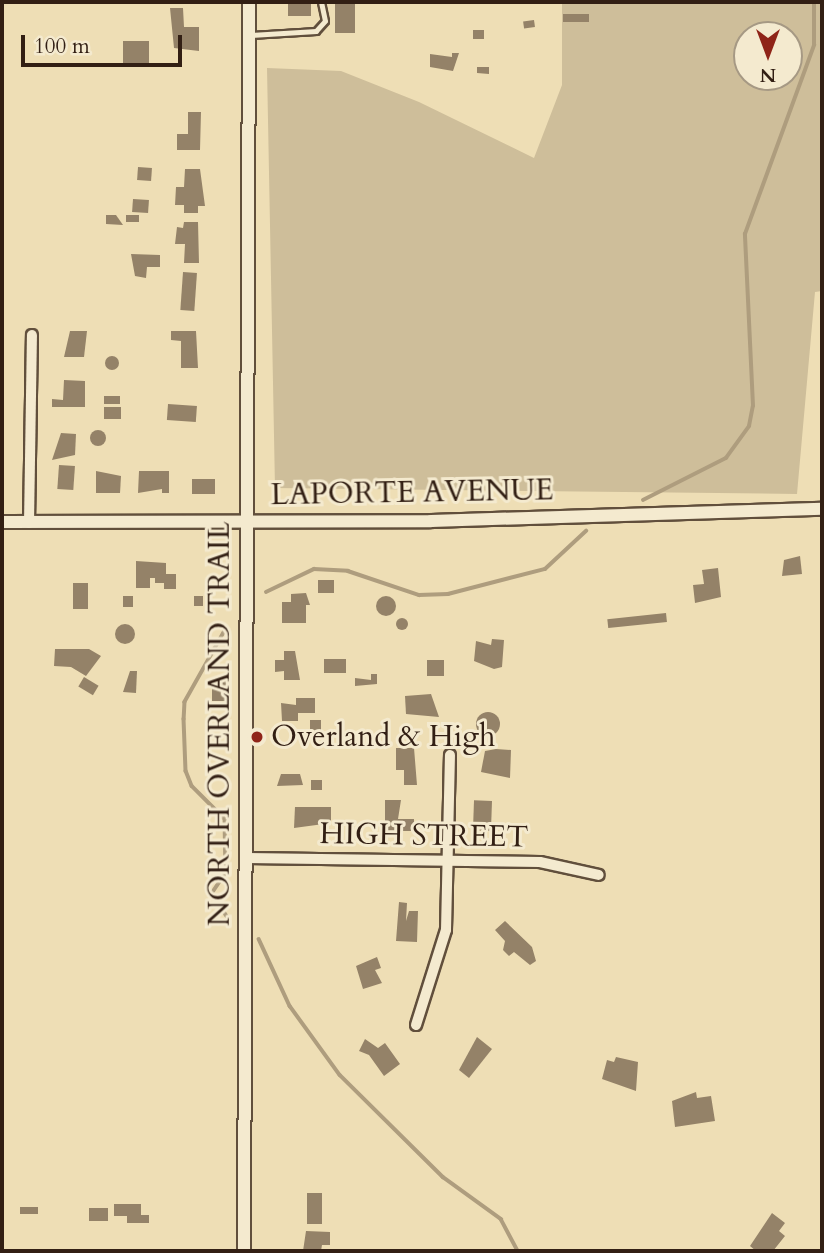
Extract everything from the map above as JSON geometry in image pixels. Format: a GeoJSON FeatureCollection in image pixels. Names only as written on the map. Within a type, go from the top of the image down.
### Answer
{"type":"FeatureCollection","features":[{"type":"Feature","properties":{"kind":"main road","name":"NORTH OVERLAND TRAIL"},"geometry":{"type":"LineString","coordinates":[[244,1251],[249,2]]}},
{"type":"Feature","properties":{"kind":"main road","name":"LAPORTE AVENUE"},"geometry":{"type":"LineString","coordinates":[[2,522],[247,523],[822,509]]}},
{"type":"Feature","properties":{"kind":"street"},"geometry":{"type":"LineString","coordinates":[[29,523],[32,335]]}},
{"type":"Feature","properties":{"kind":"street"},"geometry":{"type":"LineString","coordinates":[[416,1025],[441,954],[448,860],[450,755]]}},
{"type":"Feature","properties":{"kind":"street","name":"HIGH STREET"},"geometry":{"type":"LineString","coordinates":[[247,858],[540,862],[599,875]]}},
{"type":"Feature","properties":{"kind":"lane"},"geometry":{"type":"LineString","coordinates":[[249,36],[316,31],[325,21],[321,2]]}},
{"type":"Feature","properties":{"kind":"shaded area"},"geometry":{"type":"Polygon","coordinates":[[[562,2],[822,2],[822,291],[815,292],[797,494],[275,488],[267,68],[341,71],[419,102],[534,158],[562,85],[562,2]]]}},
{"type":"Feature","properties":{"kind":"building"},"geometry":{"type":"Polygon","coordinates":[[[335,2],[355,2],[355,33],[335,33],[335,2]]]}},
{"type":"Feature","properties":{"kind":"building"},"geometry":{"type":"Polygon","coordinates":[[[288,3],[311,3],[311,16],[288,16],[288,3]]]}},
{"type":"Feature","properties":{"kind":"building"},"geometry":{"type":"Polygon","coordinates":[[[170,8],[183,8],[184,27],[199,27],[199,51],[174,48],[170,8]]]}},
{"type":"Feature","properties":{"kind":"building"},"geometry":{"type":"Polygon","coordinates":[[[563,14],[589,14],[589,22],[563,22],[563,14]]]}},
{"type":"Feature","properties":{"kind":"building"},"geometry":{"type":"Polygon","coordinates":[[[534,20],[535,27],[524,28],[523,22],[534,20]]]}},
{"type":"Feature","properties":{"kind":"building"},"geometry":{"type":"Polygon","coordinates":[[[473,30],[484,30],[484,39],[473,39],[473,30]]]}},
{"type":"Feature","properties":{"kind":"building"},"geometry":{"type":"Polygon","coordinates":[[[123,41],[149,41],[149,66],[123,66],[123,41]]]}},
{"type":"Feature","properties":{"kind":"building"},"geometry":{"type":"Polygon","coordinates":[[[452,53],[459,53],[453,71],[430,67],[430,54],[452,57],[452,53]]]}},
{"type":"Feature","properties":{"kind":"building"},"geometry":{"type":"Polygon","coordinates":[[[477,67],[489,67],[489,74],[477,73],[477,67]]]}},
{"type":"Feature","properties":{"kind":"building"},"geometry":{"type":"Polygon","coordinates":[[[188,112],[201,112],[200,150],[177,150],[177,134],[188,134],[188,112]]]}},
{"type":"Feature","properties":{"kind":"building"},"geometry":{"type":"Polygon","coordinates":[[[138,167],[152,168],[151,181],[137,180],[138,167]]]}},
{"type":"Feature","properties":{"kind":"building"},"geometry":{"type":"Polygon","coordinates":[[[185,169],[200,169],[205,206],[198,206],[198,213],[184,213],[184,205],[175,205],[176,187],[184,187],[185,169]]]}},
{"type":"Feature","properties":{"kind":"building"},"geometry":{"type":"Polygon","coordinates":[[[133,199],[149,200],[148,213],[132,212],[133,199]]]}},
{"type":"Feature","properties":{"kind":"building"},"geometry":{"type":"Polygon","coordinates":[[[106,215],[116,215],[123,225],[106,224],[106,215]]]}},
{"type":"Feature","properties":{"kind":"building"},"geometry":{"type":"Polygon","coordinates":[[[126,215],[139,215],[139,222],[126,222],[126,215]]]}},
{"type":"Feature","properties":{"kind":"building"},"geometry":{"type":"Polygon","coordinates":[[[184,222],[198,222],[199,263],[184,263],[185,244],[175,244],[177,227],[183,228],[184,222]]]}},
{"type":"Feature","properties":{"kind":"building"},"geometry":{"type":"Polygon","coordinates":[[[131,254],[160,255],[160,267],[147,267],[146,278],[135,276],[131,254]]]}},
{"type":"Feature","properties":{"kind":"building"},"geometry":{"type":"Polygon","coordinates":[[[183,272],[197,273],[194,311],[180,310],[183,272]]]}},
{"type":"Feature","properties":{"kind":"building"},"geometry":{"type":"Polygon","coordinates":[[[70,331],[87,331],[84,357],[64,357],[70,331]]]}},
{"type":"Feature","properties":{"kind":"building"},"geometry":{"type":"Polygon","coordinates":[[[171,331],[196,331],[198,368],[181,368],[181,341],[171,340],[171,331]]]}},
{"type":"Feature","properties":{"kind":"building"},"geometry":{"type":"Polygon","coordinates":[[[112,356],[117,358],[117,368],[112,370],[107,368],[105,363],[107,358],[112,356]]]}},
{"type":"Feature","properties":{"kind":"building"},"geometry":{"type":"Polygon","coordinates":[[[64,380],[85,381],[85,407],[52,407],[52,399],[63,400],[64,380]]]}},
{"type":"Feature","properties":{"kind":"building"},"geometry":{"type":"Polygon","coordinates":[[[104,396],[120,396],[120,404],[104,404],[104,396]]]}},
{"type":"Feature","properties":{"kind":"building"},"geometry":{"type":"Polygon","coordinates":[[[168,404],[197,406],[196,422],[167,420],[168,404]]]}},
{"type":"Feature","properties":{"kind":"building"},"geometry":{"type":"Polygon","coordinates":[[[104,407],[121,407],[121,419],[104,419],[104,407]]]}},
{"type":"Feature","properties":{"kind":"building"},"geometry":{"type":"Polygon","coordinates":[[[98,430],[104,432],[104,444],[98,446],[92,444],[90,438],[92,432],[98,430]]]}},
{"type":"Feature","properties":{"kind":"building"},"geometry":{"type":"Polygon","coordinates":[[[61,433],[76,434],[75,455],[52,460],[61,433]]]}},
{"type":"Feature","properties":{"kind":"building"},"geometry":{"type":"Polygon","coordinates":[[[59,465],[75,466],[73,490],[57,489],[59,465]]]}},
{"type":"Feature","properties":{"kind":"building"},"geometry":{"type":"Polygon","coordinates":[[[96,471],[121,476],[120,493],[96,493],[96,471]]]}},
{"type":"Feature","properties":{"kind":"building"},"geometry":{"type":"Polygon","coordinates":[[[139,471],[169,471],[169,493],[162,493],[162,489],[138,493],[139,471]]]}},
{"type":"Feature","properties":{"kind":"building"},"geometry":{"type":"Polygon","coordinates":[[[192,479],[215,479],[215,494],[192,494],[192,479]]]}},
{"type":"Feature","properties":{"kind":"building"},"geometry":{"type":"Polygon","coordinates":[[[800,556],[802,574],[782,576],[784,560],[800,556]]]}},
{"type":"Feature","properties":{"kind":"building"},"geometry":{"type":"Polygon","coordinates":[[[136,561],[166,563],[166,574],[176,574],[176,589],[164,589],[164,583],[155,583],[155,578],[150,578],[150,588],[136,588],[136,561]]]}},
{"type":"Feature","properties":{"kind":"building"},"geometry":{"type":"Polygon","coordinates":[[[718,568],[721,597],[695,603],[693,585],[704,584],[702,570],[718,568]]]}},
{"type":"Feature","properties":{"kind":"building"},"geometry":{"type":"Polygon","coordinates":[[[318,580],[334,580],[334,593],[318,593],[318,580]]]}},
{"type":"Feature","properties":{"kind":"building"},"geometry":{"type":"Polygon","coordinates":[[[73,583],[88,583],[88,609],[73,609],[73,583]]]}},
{"type":"Feature","properties":{"kind":"building"},"geometry":{"type":"Polygon","coordinates":[[[306,593],[310,605],[306,605],[306,623],[282,623],[282,602],[291,602],[291,594],[306,593]]]}},
{"type":"Feature","properties":{"kind":"building"},"geometry":{"type":"Polygon","coordinates":[[[123,596],[133,596],[133,607],[123,607],[123,596]]]}},
{"type":"Feature","properties":{"kind":"building"},"geometry":{"type":"Polygon","coordinates":[[[194,596],[203,596],[203,606],[194,606],[194,596]]]}},
{"type":"Feature","properties":{"kind":"building"},"geometry":{"type":"Polygon","coordinates":[[[386,596],[393,599],[396,606],[393,613],[386,616],[379,613],[376,606],[379,599],[386,596]]]}},
{"type":"Feature","properties":{"kind":"building"},"geometry":{"type":"Polygon","coordinates":[[[666,613],[667,622],[608,628],[607,619],[666,613]]]}},
{"type":"Feature","properties":{"kind":"building"},"geometry":{"type":"Polygon","coordinates":[[[402,618],[408,624],[402,630],[396,624],[402,618]]]}},
{"type":"Feature","properties":{"kind":"building"},"geometry":{"type":"Polygon","coordinates":[[[125,624],[132,627],[135,634],[132,641],[125,644],[118,641],[115,634],[118,627],[125,624]]]}},
{"type":"Feature","properties":{"kind":"building"},"geometry":{"type":"Polygon","coordinates":[[[492,639],[504,640],[502,667],[494,669],[474,661],[476,641],[491,645],[492,639]]]}},
{"type":"Feature","properties":{"kind":"building"},"geometry":{"type":"Polygon","coordinates":[[[55,649],[89,649],[101,656],[86,676],[71,667],[54,666],[55,649]]]}},
{"type":"Feature","properties":{"kind":"building"},"geometry":{"type":"Polygon","coordinates":[[[284,651],[295,651],[300,680],[284,680],[284,671],[275,672],[275,660],[284,660],[284,651]]]}},
{"type":"Feature","properties":{"kind":"building"},"geometry":{"type":"Polygon","coordinates":[[[324,659],[346,659],[346,673],[324,673],[324,659]]]}},
{"type":"Feature","properties":{"kind":"building"},"geometry":{"type":"Polygon","coordinates":[[[427,660],[444,660],[444,676],[427,676],[427,660]]]}},
{"type":"Feature","properties":{"kind":"building"},"geometry":{"type":"Polygon","coordinates":[[[130,671],[137,671],[136,693],[123,692],[130,671]]]}},
{"type":"Feature","properties":{"kind":"building"},"geometry":{"type":"Polygon","coordinates":[[[371,674],[377,674],[377,684],[355,686],[355,678],[371,680],[371,674]]]}},
{"type":"Feature","properties":{"kind":"building"},"geometry":{"type":"Polygon","coordinates":[[[84,677],[99,686],[93,695],[78,686],[84,677]]]}},
{"type":"Feature","properties":{"kind":"building"},"geometry":{"type":"Polygon","coordinates":[[[217,681],[227,681],[227,701],[212,701],[212,686],[217,686],[217,681]]]}},
{"type":"Feature","properties":{"kind":"building"},"geometry":{"type":"Polygon","coordinates":[[[431,694],[439,717],[406,714],[405,696],[431,694]]]}},
{"type":"Feature","properties":{"kind":"building"},"geometry":{"type":"Polygon","coordinates":[[[296,698],[315,698],[315,713],[298,713],[298,721],[282,721],[281,703],[296,705],[296,698]]]}},
{"type":"Feature","properties":{"kind":"building"},"geometry":{"type":"Polygon","coordinates":[[[488,712],[499,719],[500,724],[493,735],[488,736],[477,729],[476,724],[483,713],[488,712]]]}},
{"type":"Feature","properties":{"kind":"building"},"geometry":{"type":"Polygon","coordinates":[[[310,720],[321,720],[321,731],[310,731],[310,720]]]}},
{"type":"Feature","properties":{"kind":"building"},"geometry":{"type":"Polygon","coordinates":[[[396,748],[414,748],[417,785],[404,785],[404,770],[396,770],[396,748]]]}},
{"type":"Feature","properties":{"kind":"building"},"geometry":{"type":"Polygon","coordinates":[[[511,750],[510,778],[481,772],[485,751],[511,750]]]}},
{"type":"Feature","properties":{"kind":"building"},"geometry":{"type":"Polygon","coordinates":[[[281,774],[300,774],[303,785],[277,786],[281,774]]]}},
{"type":"Feature","properties":{"kind":"building"},"geometry":{"type":"Polygon","coordinates":[[[311,780],[322,780],[322,790],[311,790],[311,780]]]}},
{"type":"Feature","properties":{"kind":"building"},"geometry":{"type":"Polygon","coordinates":[[[385,800],[401,800],[398,819],[414,819],[414,831],[385,831],[385,800]]]}},
{"type":"Feature","properties":{"kind":"building"},"geometry":{"type":"Polygon","coordinates":[[[474,800],[492,801],[491,831],[473,830],[474,800]]]}},
{"type":"Feature","properties":{"kind":"building"},"geometry":{"type":"Polygon","coordinates":[[[295,807],[331,807],[331,823],[294,828],[295,807]]]}},
{"type":"Feature","properties":{"kind":"building"},"geometry":{"type":"Polygon","coordinates":[[[399,902],[407,903],[406,921],[409,911],[418,911],[417,942],[396,941],[399,902]]]}},
{"type":"Feature","properties":{"kind":"building"},"geometry":{"type":"Polygon","coordinates":[[[505,921],[532,947],[536,961],[530,965],[514,952],[509,956],[503,950],[505,941],[495,930],[505,921]]]}},
{"type":"Feature","properties":{"kind":"building"},"geometry":{"type":"Polygon","coordinates":[[[377,957],[381,968],[375,970],[382,983],[363,989],[356,966],[377,957]]]}},
{"type":"Feature","properties":{"kind":"building"},"geometry":{"type":"Polygon","coordinates":[[[477,1037],[492,1049],[469,1078],[459,1070],[477,1037]]]}},
{"type":"Feature","properties":{"kind":"building"},"geometry":{"type":"Polygon","coordinates":[[[365,1039],[378,1048],[385,1043],[400,1064],[384,1076],[369,1055],[359,1051],[365,1039]]]}},
{"type":"Feature","properties":{"kind":"building"},"geometry":{"type":"Polygon","coordinates":[[[616,1057],[638,1062],[636,1091],[602,1079],[607,1060],[614,1062],[616,1057]]]}},
{"type":"Feature","properties":{"kind":"building"},"geometry":{"type":"Polygon","coordinates":[[[696,1092],[697,1098],[711,1096],[715,1121],[675,1127],[672,1101],[696,1092]]]}},
{"type":"Feature","properties":{"kind":"building"},"geometry":{"type":"Polygon","coordinates":[[[307,1193],[322,1193],[322,1224],[307,1224],[307,1193]]]}},
{"type":"Feature","properties":{"kind":"building"},"geometry":{"type":"Polygon","coordinates":[[[114,1204],[141,1204],[141,1215],[149,1215],[149,1223],[127,1223],[127,1216],[114,1216],[114,1204]]]}},
{"type":"Feature","properties":{"kind":"building"},"geometry":{"type":"Polygon","coordinates":[[[20,1207],[38,1207],[38,1214],[20,1214],[20,1207]]]}},
{"type":"Feature","properties":{"kind":"building"},"geometry":{"type":"Polygon","coordinates":[[[89,1208],[108,1208],[108,1221],[89,1221],[89,1208]]]}},
{"type":"Feature","properties":{"kind":"building"},"geometry":{"type":"Polygon","coordinates":[[[772,1213],[785,1223],[779,1231],[785,1236],[773,1251],[756,1251],[750,1246],[772,1213]]]}},
{"type":"Feature","properties":{"kind":"building"},"geometry":{"type":"Polygon","coordinates":[[[306,1231],[330,1232],[330,1245],[322,1245],[321,1251],[303,1251],[306,1231]]]}},
{"type":"Feature","properties":{"kind":"waterway"},"geometry":{"type":"LineString","coordinates":[[643,500],[726,458],[749,426],[753,406],[745,234],[814,45],[814,2]]}},
{"type":"Feature","properties":{"kind":"waterway"},"geometry":{"type":"LineString","coordinates":[[266,592],[314,569],[348,571],[419,595],[448,594],[545,569],[586,531]]}},
{"type":"Feature","properties":{"kind":"waterway"},"geometry":{"type":"LineString","coordinates":[[226,629],[185,702],[184,719],[186,771],[192,786],[225,819],[226,873],[212,894],[228,918]]}},
{"type":"Feature","properties":{"kind":"waterway"},"geometry":{"type":"LineString","coordinates":[[259,939],[290,1006],[340,1075],[443,1177],[501,1219],[518,1251]]}},
{"type":"Feature","properties":{"kind":"place","name":"Overland & High"},"geometry":{"type":"Point","coordinates":[257,737]}}]}
